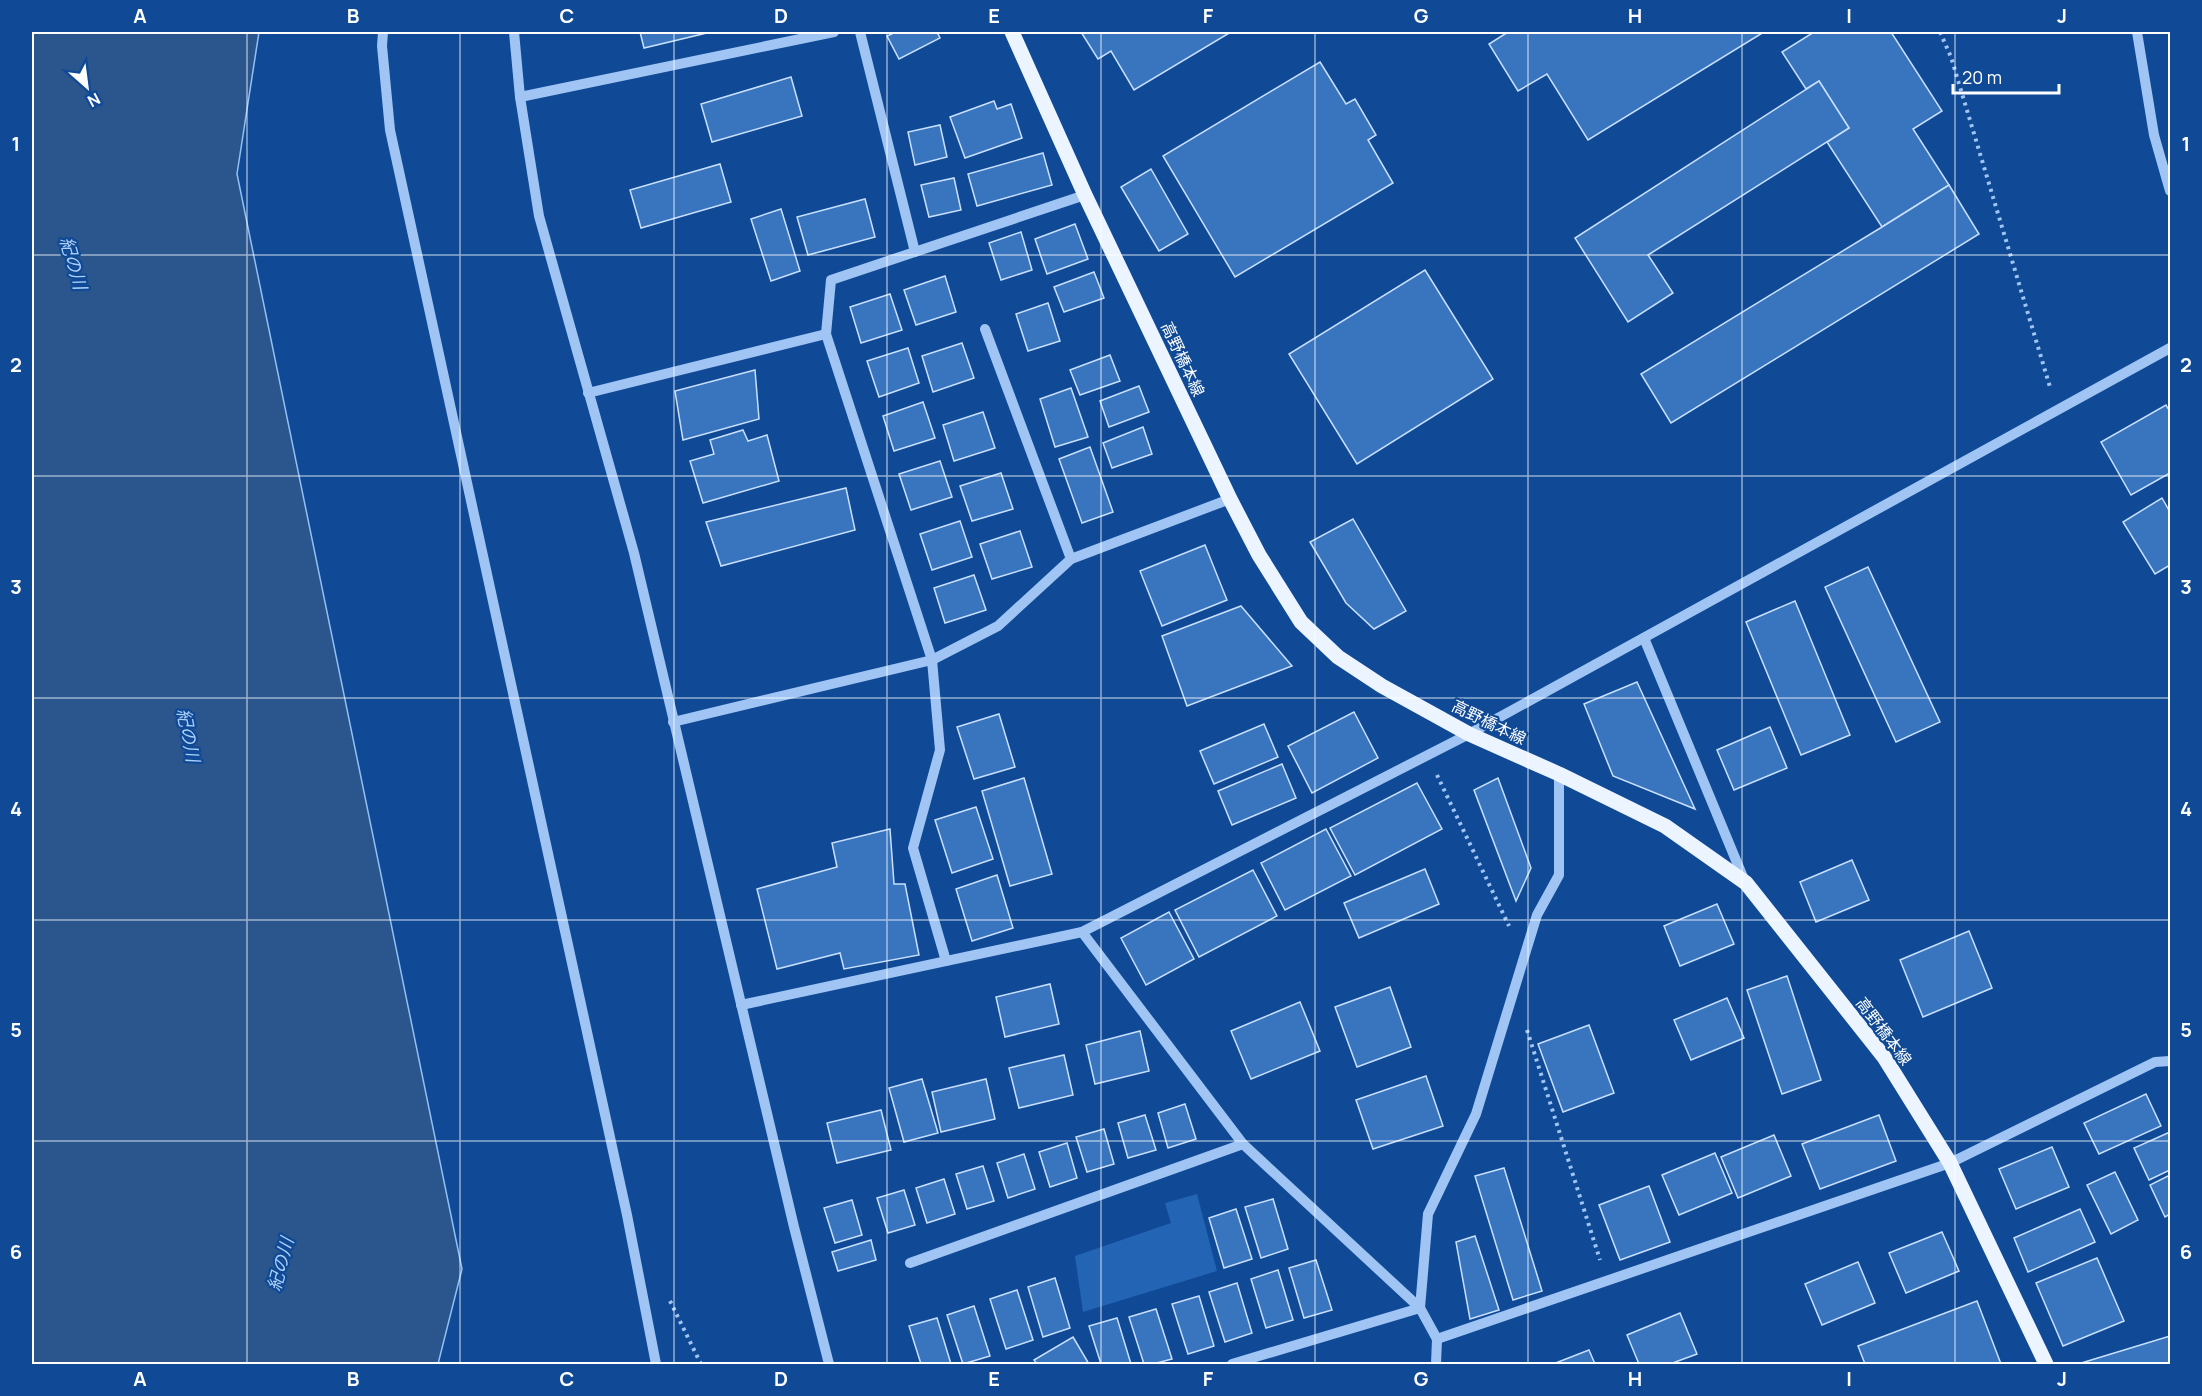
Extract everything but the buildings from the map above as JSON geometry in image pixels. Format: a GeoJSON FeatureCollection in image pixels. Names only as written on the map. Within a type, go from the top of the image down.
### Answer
{"type":"FeatureCollection","features":[{"type":"Feature","properties":{"kind":"main road","name":"高野橋本線"},"geometry":{"type":"LineString","coordinates":[[1012,32],[1085,195],[1230,499],[1259,555],[1301,622],[1347,663],[1382,686],[1469,734],[1559,774],[1665,826],[1746,883],[1884,1057],[1950,1163],[2046,1365]]}},
{"type":"Feature","properties":{"kind":"street"},"geometry":{"type":"LineString","coordinates":[[383,32],[382,46],[390,130],[627,1215],[656,1365]]}},
{"type":"Feature","properties":{"kind":"street"},"geometry":{"type":"LineString","coordinates":[[514,32],[520,97],[539,216],[634,553],[829,1365]]}},
{"type":"Feature","properties":{"kind":"street"},"geometry":{"type":"LineString","coordinates":[[520,97],[834,32]]}},
{"type":"Feature","properties":{"kind":"street"},"geometry":{"type":"LineString","coordinates":[[860,32],[915,252]]}},
{"type":"Feature","properties":{"kind":"street"},"geometry":{"type":"LineString","coordinates":[[2137,32],[2154,135],[2170,191]]}},
{"type":"Feature","properties":{"kind":"street"},"geometry":{"type":"LineString","coordinates":[[946,961],[913,848],[940,750],[932,660],[826,334],[831,280],[1085,195]]}},
{"type":"Feature","properties":{"kind":"street"},"geometry":{"type":"LineString","coordinates":[[985,329],[1071,559]]}},
{"type":"Feature","properties":{"kind":"street"},"geometry":{"type":"LineString","coordinates":[[588,393],[826,334]]}},
{"type":"Feature","properties":{"kind":"street"},"geometry":{"type":"LineString","coordinates":[[741,1005],[1082,932],[1469,734],[2170,348]]}},
{"type":"Feature","properties":{"kind":"street"},"geometry":{"type":"LineString","coordinates":[[673,722],[932,660],[998,626],[1071,559],[1230,499]]}},
{"type":"Feature","properties":{"kind":"street"},"geometry":{"type":"LineString","coordinates":[[1644,638],[1746,883]]}},
{"type":"Feature","properties":{"kind":"street"},"geometry":{"type":"LineString","coordinates":[[1420,1308],[1428,1214],[1476,1114],[1538,915],[1559,875],[1559,774]]}},
{"type":"Feature","properties":{"kind":"street"},"geometry":{"type":"LineString","coordinates":[[1082,932],[1243,1144],[1420,1308],[1437,1339],[1436,1365]]}},
{"type":"Feature","properties":{"kind":"street"},"geometry":{"type":"LineString","coordinates":[[1437,1339],[1950,1163],[2155,1062],[2170,1061]]}},
{"type":"Feature","properties":{"kind":"street"},"geometry":{"type":"LineString","coordinates":[[910,1263],[1243,1144]]}},
{"type":"Feature","properties":{"kind":"street"},"geometry":{"type":"LineString","coordinates":[[1232,1365],[1420,1308]]}},
{"type":"Feature","properties":{"kind":"path"},"geometry":{"type":"LineString","coordinates":[[1940,32],[1951,57],[2057,411]]}},
{"type":"Feature","properties":{"kind":"shaded area"},"geometry":{"type":"Polygon","coordinates":[[[1197,1194],[1217,1271],[1083,1312],[1075,1256],[1171,1223],[1165,1203],[1197,1194]]]}},
{"type":"Feature","properties":{"kind":"water","name":"紀の川"},"geometry":{"type":"Polygon","coordinates":[[[32,32],[259,32],[237,174],[462,1269],[438,1364],[32,1364],[32,32]]]}}]}
